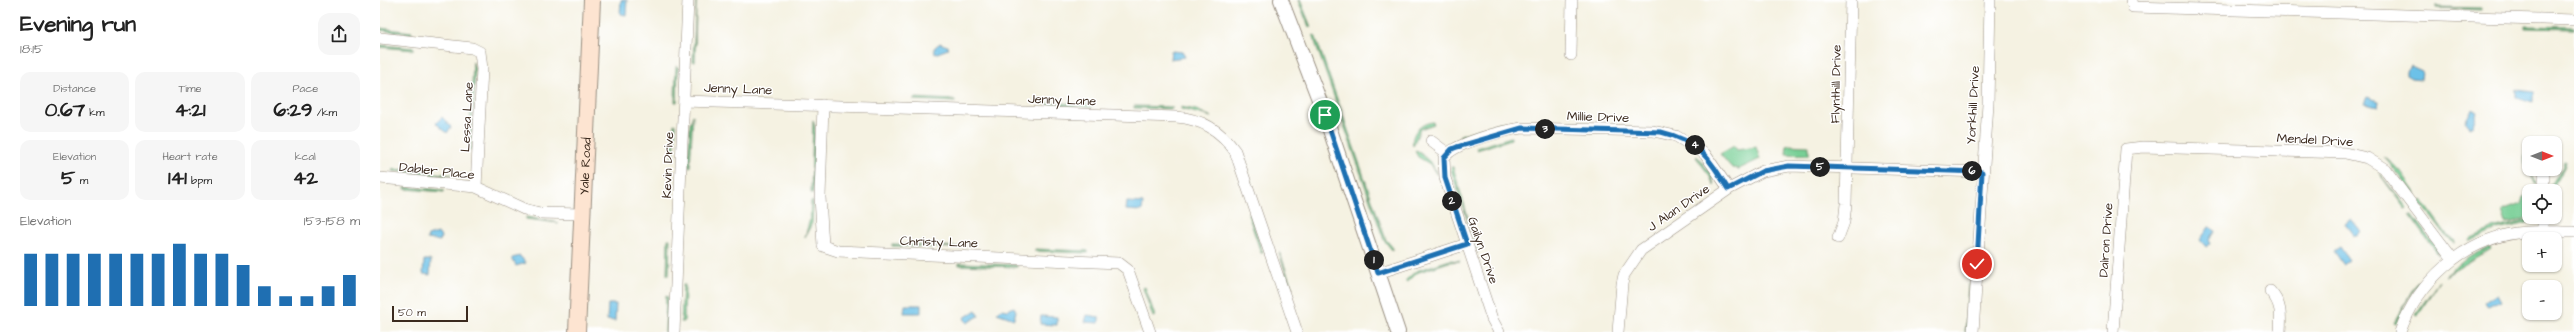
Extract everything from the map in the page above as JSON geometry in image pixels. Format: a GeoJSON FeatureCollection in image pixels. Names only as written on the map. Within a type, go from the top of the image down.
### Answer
{"type":"FeatureCollection","features":[{"type":"Feature","properties":{"kind":"main road","name":"Yale Road"},"geometry":{"type":"LineString","coordinates":[[577,332],[592,0]]}},
{"type":"Feature","properties":{"kind":"street","name":"Kevin Drive"},"geometry":{"type":"LineString","coordinates":[[674,332],[688,0]]}},
{"type":"Feature","properties":{"kind":"street"},"geometry":{"type":"LineString","coordinates":[[1281,0],[1325,115],[1398,332]]}},
{"type":"Feature","properties":{"kind":"street"},"geometry":{"type":"LineString","coordinates":[[1571,55],[1572,0]]}},
{"type":"Feature","properties":{"kind":"street","name":"Flynthill Drive"},"geometry":{"type":"LineString","coordinates":[[1838,238],[1846,212],[1851,0]]}},
{"type":"Feature","properties":{"kind":"street","name":"Yorkhill Drive"},"geometry":{"type":"LineString","coordinates":[[1973,332],[1982,172],[1988,104],[1990,0]]}},
{"type":"Feature","properties":{"kind":"street"},"geometry":{"type":"LineString","coordinates":[[2132,4],[2574,20]]}},
{"type":"Feature","properties":{"kind":"street","name":"Lessa Lane"},"geometry":{"type":"LineString","coordinates":[[380,38],[477,49],[481,56],[482,69],[476,187]]}},
{"type":"Feature","properties":{"kind":"street","name":"Jenny Lane"},"geometry":{"type":"LineString","coordinates":[[684,101],[1176,117],[1204,123],[1221,134],[1235,151],[1297,332]]}},
{"type":"Feature","properties":{"kind":"street","name":"Christy Lane"},"geometry":{"type":"LineString","coordinates":[[823,105],[820,197],[823,246],[838,251],[1119,263],[1128,270],[1150,332]]}},
{"type":"Feature","properties":{"kind":"street","name":"Millie Drive"},"geometry":{"type":"LineString","coordinates":[[1447,153],[1457,147],[1517,129],[1661,132],[1685,139],[1697,147],[1709,158],[1728,189]]}},
{"type":"Feature","properties":{"kind":"street"},"geometry":{"type":"LineString","coordinates":[[1431,141],[1447,153]]}},
{"type":"Feature","properties":{"kind":"street","name":"Mendel Drive"},"geometry":{"type":"LineString","coordinates":[[2126,149],[2143,147],[2344,153],[2367,158],[2389,173],[2453,260]]}},
{"type":"Feature","properties":{"kind":"street","name":"Dalron Drive"},"geometry":{"type":"LineString","coordinates":[[2113,332],[2126,149]]}},
{"type":"Feature","properties":{"kind":"street","name":"Gailyn Drive"},"geometry":{"type":"LineString","coordinates":[[1447,153],[1443,166],[1445,178],[1492,319],[1499,332]]}},
{"type":"Feature","properties":{"kind":"street","name":"J Alan Drive"},"geometry":{"type":"LineString","coordinates":[[1618,332],[1622,284],[1634,257],[1656,238],[1728,189],[1770,168],[1789,166],[1982,172]]}},
{"type":"Feature","properties":{"kind":"street","name":"Dabler Place"},"geometry":{"type":"LineString","coordinates":[[380,178],[476,187],[524,209],[540,213],[582,214]]}},
{"type":"Feature","properties":{"kind":"street"},"geometry":{"type":"LineString","coordinates":[[2543,224],[2543,231]]}},
{"type":"Feature","properties":{"kind":"street"},"geometry":{"type":"LineString","coordinates":[[2400,332],[2417,297],[2437,273],[2453,260],[2495,238],[2515,233],[2543,231],[2574,232]]}},
{"type":"Feature","properties":{"kind":"street"},"geometry":{"type":"LineString","coordinates":[[1378,273],[1467,244]]}},
{"type":"Feature","properties":{"kind":"street"},"geometry":{"type":"LineString","coordinates":[[2270,291],[2279,302],[2281,310],[2280,332]]}},
{"type":"Feature","properties":{"kind":"green space"},"geometry":{"type":"Polygon","coordinates":[[[1298,0],[1300,0],[1311,27],[1309,27],[1298,0]]]}},
{"type":"Feature","properties":{"kind":"green space"},"geometry":{"type":"Polygon","coordinates":[[[696,1],[695,62],[693,62],[696,1]]]}},
{"type":"Feature","properties":{"kind":"green space"},"geometry":{"type":"Polygon","coordinates":[[[2436,8],[2481,8],[2481,10],[2436,8]]]}},
{"type":"Feature","properties":{"kind":"green space"},"geometry":{"type":"Polygon","coordinates":[[[2525,26],[2574,27],[2574,29],[2525,28],[2525,26]]]}},
{"type":"Feature","properties":{"kind":"green space"},"geometry":{"type":"Polygon","coordinates":[[[380,28],[412,32],[412,34],[380,30],[380,28]]]}},
{"type":"Feature","properties":{"kind":"green space"},"geometry":{"type":"Polygon","coordinates":[[[1315,35],[1386,240],[1393,248],[1392,250],[1384,240],[1313,36],[1315,35]]]}},
{"type":"Feature","properties":{"kind":"green space"},"geometry":{"type":"Polygon","coordinates":[[[380,45],[414,48],[414,50],[380,47],[380,45]]]}},
{"type":"Feature","properties":{"kind":"green space"},"geometry":{"type":"Polygon","coordinates":[[[473,62],[475,70],[471,150],[469,150],[473,62]]]}},
{"type":"Feature","properties":{"kind":"green space"},"geometry":{"type":"Polygon","coordinates":[[[676,66],[678,67],[677,102],[675,102],[676,66]]]}},
{"type":"Feature","properties":{"kind":"green space"},"geometry":{"type":"Polygon","coordinates":[[[914,98],[955,100],[955,102],[914,100],[914,98]]]}},
{"type":"Feature","properties":{"kind":"green space"},"geometry":{"type":"Polygon","coordinates":[[[1048,103],[1092,104],[1092,107],[1048,105],[1048,103]]]}},
{"type":"Feature","properties":{"kind":"green space"},"geometry":{"type":"Polygon","coordinates":[[[1134,106],[1172,107],[1172,109],[1134,108],[1134,106]]]}},
{"type":"Feature","properties":{"kind":"green space"},"geometry":{"type":"Polygon","coordinates":[[[1181,107],[1196,110],[1212,117],[1181,109],[1181,107]]]}},
{"type":"Feature","properties":{"kind":"green space"},"geometry":{"type":"Polygon","coordinates":[[[693,115],[690,167],[688,167],[690,124],[693,115]]]}},
{"type":"Feature","properties":{"kind":"green space"},"geometry":{"type":"Polygon","coordinates":[[[813,120],[815,127],[813,193],[811,193],[813,120]]]}},
{"type":"Feature","properties":{"kind":"green space"},"geometry":{"type":"Polygon","coordinates":[[[1433,122],[1434,124],[1420,129],[1413,146],[1413,137],[1417,130],[1424,124],[1433,122]]]}},
{"type":"Feature","properties":{"kind":"green space"},"geometry":{"type":"Polygon","coordinates":[[[1504,122],[1504,124],[1459,137],[1460,135],[1504,122]]]}},
{"type":"Feature","properties":{"kind":"green space"},"geometry":{"type":"Polygon","coordinates":[[[674,124],[676,125],[674,160],[672,160],[674,124]]]}},
{"type":"Feature","properties":{"kind":"green space"},"geometry":{"type":"Polygon","coordinates":[[[1511,137],[1511,139],[1477,150],[1476,148],[1511,137]]]}},
{"type":"Feature","properties":{"kind":"green space"},"geometry":{"type":"Polygon","coordinates":[[[1787,145],[1809,146],[1809,155],[1786,154],[1787,145]]]}},
{"type":"Feature","properties":{"kind":"green space"},"geometry":{"type":"Polygon","coordinates":[[[1734,146],[1737,150],[1756,147],[1760,159],[1739,169],[1732,168],[1720,154],[1734,146]]]}},
{"type":"Feature","properties":{"kind":"green space"},"geometry":{"type":"Polygon","coordinates":[[[1417,150],[1432,164],[1437,175],[1430,164],[1418,157],[1415,151],[1417,150]]]}},
{"type":"Feature","properties":{"kind":"green space"},"geometry":{"type":"Polygon","coordinates":[[[1697,156],[1712,175],[1714,186],[1709,175],[1696,157],[1697,156]]]}},
{"type":"Feature","properties":{"kind":"green space"},"geometry":{"type":"Polygon","coordinates":[[[2384,157],[2400,170],[2416,193],[2415,194],[2384,157]]]}},
{"type":"Feature","properties":{"kind":"green space"},"geometry":{"type":"Polygon","coordinates":[[[2564,161],[2566,161],[2562,171],[2562,169],[2564,161]]]}},
{"type":"Feature","properties":{"kind":"green space"},"geometry":{"type":"Polygon","coordinates":[[[1451,167],[1453,167],[1478,252],[1452,173],[1451,167]]]}},
{"type":"Feature","properties":{"kind":"green space"},"geometry":{"type":"Polygon","coordinates":[[[393,169],[430,172],[429,174],[393,171],[393,169]]]}},
{"type":"Feature","properties":{"kind":"green space"},"geometry":{"type":"Polygon","coordinates":[[[431,173],[454,175],[462,174],[455,176],[431,175],[431,173]]]}},
{"type":"Feature","properties":{"kind":"green space"},"geometry":{"type":"Polygon","coordinates":[[[2379,173],[2407,208],[2405,209],[2379,173]]]}},
{"type":"Feature","properties":{"kind":"green space"},"geometry":{"type":"Polygon","coordinates":[[[2531,176],[2537,184],[2535,184],[2531,176]]]}},
{"type":"Feature","properties":{"kind":"green space"},"geometry":{"type":"Polygon","coordinates":[[[2558,176],[2559,176],[2555,184],[2553,183],[2558,176]]]}},
{"type":"Feature","properties":{"kind":"green space"},"geometry":{"type":"Polygon","coordinates":[[[405,187],[444,190],[444,192],[405,189],[405,187]]]}},
{"type":"Feature","properties":{"kind":"green space"},"geometry":{"type":"Polygon","coordinates":[[[2422,200],[2449,238],[2455,241],[2454,243],[2448,239],[2420,202],[2422,200]]]}},
{"type":"Feature","properties":{"kind":"green space"},"geometry":{"type":"Polygon","coordinates":[[[2522,200],[2522,220],[2506,223],[2502,211],[2521,204],[2522,200]]]}},
{"type":"Feature","properties":{"kind":"green space"},"geometry":{"type":"Polygon","coordinates":[[[811,201],[813,201],[812,223],[805,237],[810,219],[811,201]]]}},
{"type":"Feature","properties":{"kind":"green space"},"geometry":{"type":"Polygon","coordinates":[[[1248,214],[1250,214],[1263,253],[1261,253],[1248,214]]]}},
{"type":"Feature","properties":{"kind":"green space"},"geometry":{"type":"Polygon","coordinates":[[[2411,214],[2437,248],[2438,254],[2410,215],[2411,214]]]}},
{"type":"Feature","properties":{"kind":"green space"},"geometry":{"type":"Polygon","coordinates":[[[526,217],[559,223],[526,219],[526,217]]]}},
{"type":"Feature","properties":{"kind":"green space"},"geometry":{"type":"Polygon","coordinates":[[[2522,222],[2523,224],[2497,230],[2470,241],[2469,239],[2492,229],[2522,222]]]}},
{"type":"Feature","properties":{"kind":"green space"},"geometry":{"type":"Polygon","coordinates":[[[668,239],[670,239],[669,275],[667,275],[668,239]]]}},
{"type":"Feature","properties":{"kind":"green space"},"geometry":{"type":"Polygon","coordinates":[[[892,244],[961,247],[961,248],[892,246],[892,244]]]}},
{"type":"Feature","properties":{"kind":"green space"},"geometry":{"type":"Polygon","coordinates":[[[2490,247],[2491,249],[2445,276],[2466,259],[2490,247]]]}},
{"type":"Feature","properties":{"kind":"green space"},"geometry":{"type":"Polygon","coordinates":[[[1035,249],[1088,251],[1088,253],[1035,251],[1035,249]]]}},
{"type":"Feature","properties":{"kind":"green space"},"geometry":{"type":"Polygon","coordinates":[[[1280,253],[1292,287],[1290,286],[1280,253]]]}},
{"type":"Feature","properties":{"kind":"green space"},"geometry":{"type":"Polygon","coordinates":[[[1450,260],[1460,261],[1449,262],[1416,273],[1407,282],[1405,281],[1416,271],[1450,260]]]}},
{"type":"Feature","properties":{"kind":"green space"},"geometry":{"type":"Polygon","coordinates":[[[959,263],[1017,265],[1017,267],[959,265],[959,263]]]}},
{"type":"Feature","properties":{"kind":"green space"},"geometry":{"type":"Polygon","coordinates":[[[2418,281],[2419,282],[2406,303],[2396,324],[2394,323],[2418,281]]]}},
{"type":"Feature","properties":{"kind":"green space"},"geometry":{"type":"Polygon","coordinates":[[[2439,281],[2418,315],[2416,314],[2439,281]]]}},
{"type":"Feature","properties":{"kind":"green space"},"geometry":{"type":"Polygon","coordinates":[[[1968,284],[1967,332],[1965,332],[1968,284]]]}},
{"type":"Feature","properties":{"kind":"green space"},"geometry":{"type":"Polygon","coordinates":[[[683,285],[685,285],[684,322],[681,322],[683,285]]]}},
{"type":"Feature","properties":{"kind":"green space"},"geometry":{"type":"Polygon","coordinates":[[[1145,287],[1155,316],[1153,317],[1143,288],[1145,287]]]}},
{"type":"Feature","properties":{"kind":"green space"},"geometry":{"type":"Polygon","coordinates":[[[666,296],[668,297],[667,332],[665,332],[666,296]]]}},
{"type":"Feature","properties":{"kind":"water"},"geometry":{"type":"Polygon","coordinates":[[[621,0],[627,0],[626,15],[620,14],[621,0]]]}},
{"type":"Feature","properties":{"kind":"water"},"geometry":{"type":"Polygon","coordinates":[[[940,43],[947,46],[948,49],[935,54],[934,48],[940,43]]]}},
{"type":"Feature","properties":{"kind":"water"},"geometry":{"type":"Polygon","coordinates":[[[1171,51],[1183,52],[1185,57],[1170,59],[1171,51]]]}},
{"type":"Feature","properties":{"kind":"water"},"geometry":{"type":"Polygon","coordinates":[[[2411,66],[2422,71],[2421,79],[2411,78],[2406,75],[2406,71],[2411,66]]]}},
{"type":"Feature","properties":{"kind":"water"},"geometry":{"type":"Polygon","coordinates":[[[2516,90],[2533,92],[2533,102],[2516,97],[2516,90]]]}},
{"type":"Feature","properties":{"kind":"water"},"geometry":{"type":"Polygon","coordinates":[[[2367,97],[2379,101],[2378,107],[2364,104],[2367,97]]]}},
{"type":"Feature","properties":{"kind":"water"},"geometry":{"type":"Polygon","coordinates":[[[2472,109],[2477,112],[2473,125],[2469,127],[2465,122],[2472,109]]]}},
{"type":"Feature","properties":{"kind":"water"},"geometry":{"type":"Polygon","coordinates":[[[442,117],[451,127],[447,133],[436,123],[442,117]]]}},
{"type":"Feature","properties":{"kind":"water"},"geometry":{"type":"Polygon","coordinates":[[[1127,202],[1143,203],[1142,211],[1126,210],[1127,202]]]}},
{"type":"Feature","properties":{"kind":"water"},"geometry":{"type":"Polygon","coordinates":[[[2351,219],[2361,231],[2357,236],[2354,236],[2345,224],[2351,219]]]}},
{"type":"Feature","properties":{"kind":"water"},"geometry":{"type":"Polygon","coordinates":[[[2209,227],[2215,231],[2209,239],[2211,243],[2206,247],[2200,240],[2209,227]]]}},
{"type":"Feature","properties":{"kind":"water"},"geometry":{"type":"Polygon","coordinates":[[[438,233],[441,237],[440,241],[427,239],[428,236],[438,233]]]}},
{"type":"Feature","properties":{"kind":"water"},"geometry":{"type":"Polygon","coordinates":[[[2340,247],[2349,260],[2343,264],[2334,251],[2340,247]]]}},
{"type":"Feature","properties":{"kind":"water"},"geometry":{"type":"Polygon","coordinates":[[[520,256],[526,263],[516,266],[512,258],[520,256]]]}},
{"type":"Feature","properties":{"kind":"water"},"geometry":{"type":"Polygon","coordinates":[[[424,260],[431,260],[430,275],[423,274],[424,260]]]}},
{"type":"Feature","properties":{"kind":"water"},"geometry":{"type":"Polygon","coordinates":[[[2497,294],[2501,301],[2488,307],[2485,302],[2497,294]]]}},
{"type":"Feature","properties":{"kind":"water"},"geometry":{"type":"Polygon","coordinates":[[[608,304],[616,304],[615,321],[607,320],[608,304]]]}},
{"type":"Feature","properties":{"kind":"water"},"geometry":{"type":"Polygon","coordinates":[[[905,305],[921,305],[921,313],[904,313],[905,305]]]}},
{"type":"Feature","properties":{"kind":"water"},"geometry":{"type":"Polygon","coordinates":[[[1014,307],[1016,311],[1014,319],[997,313],[1001,309],[1008,310],[1014,307]]]}},
{"type":"Feature","properties":{"kind":"water"},"geometry":{"type":"Polygon","coordinates":[[[976,310],[979,316],[967,323],[964,318],[976,310]]]}},
{"type":"Feature","properties":{"kind":"water"},"geometry":{"type":"Polygon","coordinates":[[[1087,315],[1099,317],[1099,323],[1085,322],[1087,315]]]}},
{"type":"Feature","properties":{"kind":"water"},"geometry":{"type":"Polygon","coordinates":[[[1041,316],[1057,317],[1057,325],[1040,324],[1041,316]]]}},
{"type":"Feature","properties":{"kind":"route"},"geometry":{"type":"LineString","coordinates":[[1325,115],[1378,273],[1467,244],[1445,178],[1443,166],[1444,158],[1447,153],[1457,147],[1502,132],[1526,128],[1661,132],[1676,136],[1685,139],[1709,158],[1728,189],[1757,173],[1770,168],[1789,166],[1982,172],[1977,264]]}}]}
